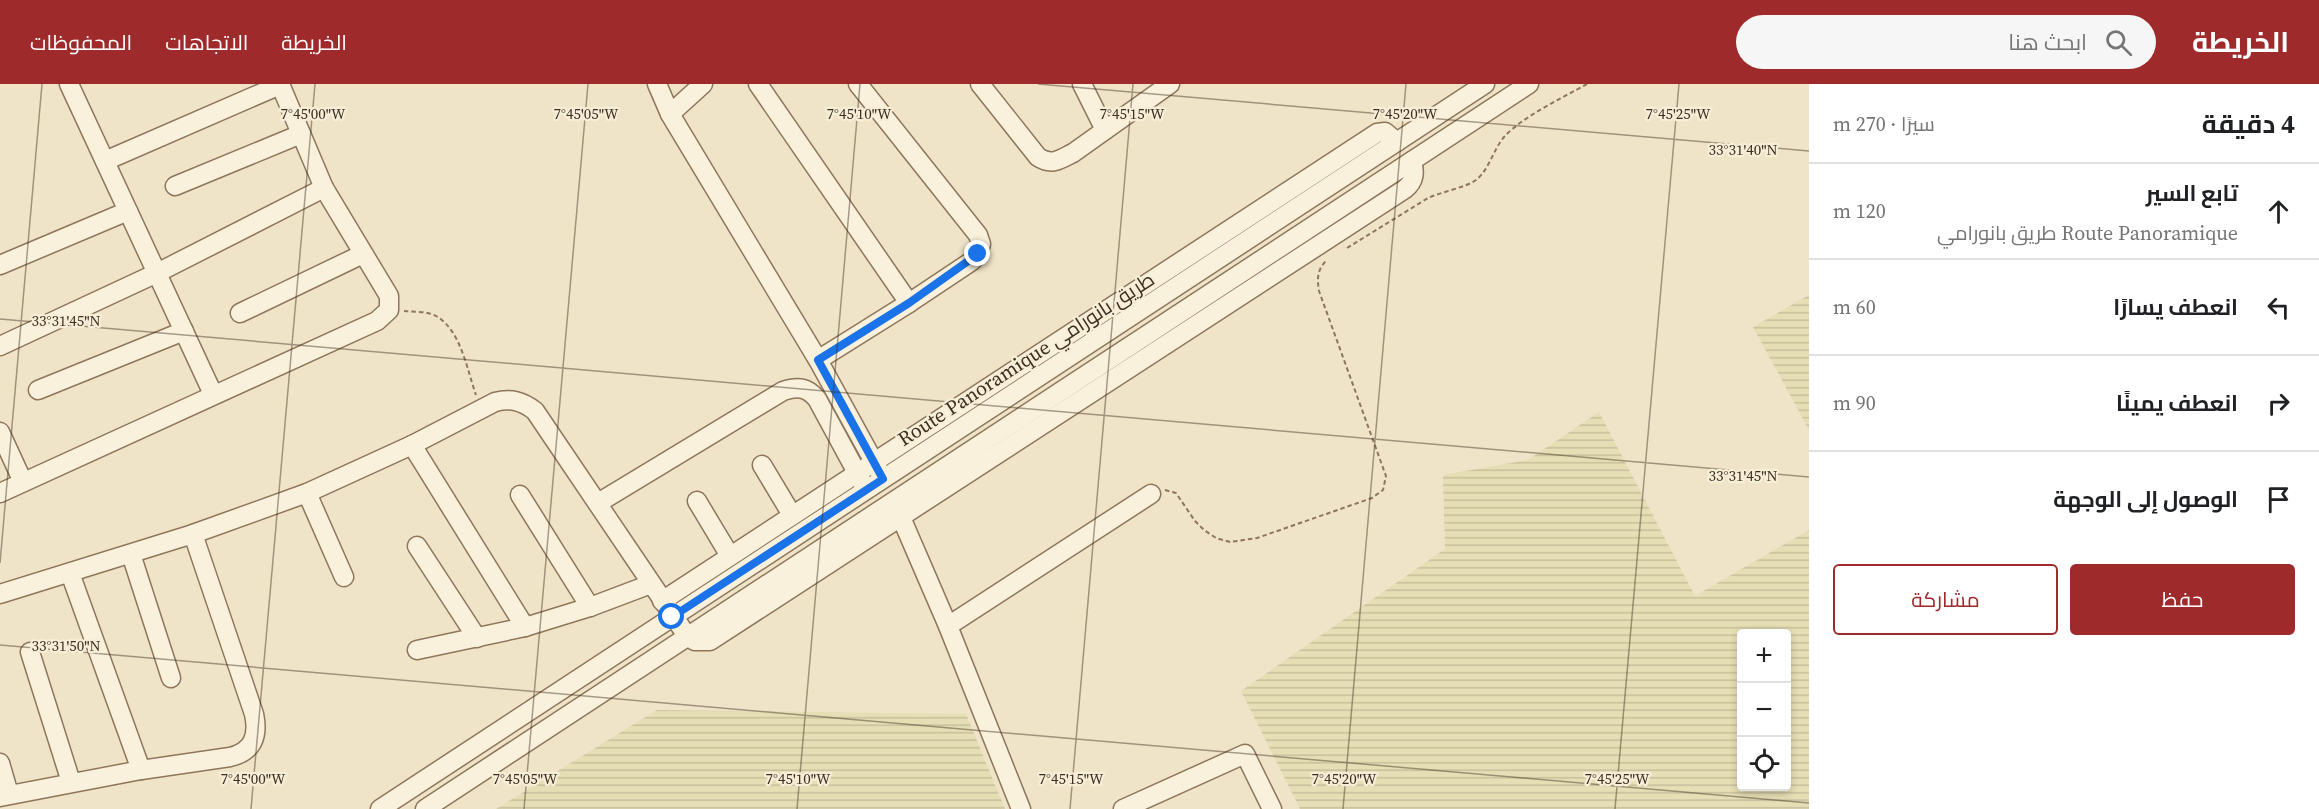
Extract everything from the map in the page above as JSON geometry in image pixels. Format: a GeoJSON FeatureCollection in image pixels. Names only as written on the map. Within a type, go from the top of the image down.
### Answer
{"type":"FeatureCollection","features":[{"type":"Feature","properties":{"kind":"street"},"geometry":{"type":"LineString","coordinates":[[69,84],[213,394]]}},
{"type":"Feature","properties":{"kind":"street"},"geometry":{"type":"LineString","coordinates":[[0,493],[377,321],[389,310],[389,296],[324,188],[280,84],[105,161]]}},
{"type":"Feature","properties":{"kind":"street"},"geometry":{"type":"LineString","coordinates":[[657,84],[670,114],[818,360],[883,479],[893,500],[894,522],[948,626],[1022,809]]}},
{"type":"Feature","properties":{"kind":"street"},"geometry":{"type":"LineString","coordinates":[[670,114],[703,84]]}},
{"type":"Feature","properties":{"kind":"street"},"geometry":{"type":"LineString","coordinates":[[758,84],[909,303]]}},
{"type":"Feature","properties":{"kind":"street"},"geometry":{"type":"LineString","coordinates":[[818,360],[972,261],[978,254],[981,244],[978,235],[858,84]]}},
{"type":"Feature","properties":{"kind":"street"},"geometry":{"type":"LineString","coordinates":[[980,84],[1038,157],[1049,163],[1057,162],[1073,153],[1170,84]]}},
{"type":"Feature","properties":{"kind":"street"},"geometry":{"type":"LineString","coordinates":[[1082,84],[1105,130]]}},
{"type":"Feature","properties":{"kind":"street","name":"Route Panoramique طريق بانورامي"},"geometry":{"type":"LineString","coordinates":[[380,809],[1485,84]]}},
{"type":"Feature","properties":{"kind":"street"},"geometry":{"type":"LineString","coordinates":[[425,809],[877,510],[1529,84]]}},
{"type":"Feature","properties":{"kind":"street"},"geometry":{"type":"LineString","coordinates":[[1434,117],[1446,138]]}},
{"type":"Feature","properties":{"kind":"street"},"geometry":{"type":"LineString","coordinates":[[662,601],[1377,133],[1385,132],[1397,142]]}},
{"type":"Feature","properties":{"kind":"street"},"geometry":{"type":"LineString","coordinates":[[175,186],[301,134]]}},
{"type":"Feature","properties":{"kind":"street"},"geometry":{"type":"LineString","coordinates":[[0,594],[194,534],[307,493],[412,445],[504,399],[517,400],[535,411],[687,636],[700,642],[715,639],[1405,189],[1413,180],[1412,161]]}},
{"type":"Feature","properties":{"kind":"street"},"geometry":{"type":"LineString","coordinates":[[0,346],[157,273],[324,188]]}},
{"type":"Feature","properties":{"kind":"street"},"geometry":{"type":"LineString","coordinates":[[0,265],[128,211]]}},
{"type":"Feature","properties":{"kind":"street"},"geometry":{"type":"LineString","coordinates":[[240,313],[363,254]]}},
{"type":"Feature","properties":{"kind":"street"},"geometry":{"type":"LineString","coordinates":[[38,390],[184,331]]}},
{"type":"Feature","properties":{"kind":"street"},"geometry":{"type":"LineString","coordinates":[[598,503],[783,391],[801,387],[811,391],[817,399],[877,510],[894,522]]}},
{"type":"Feature","properties":{"kind":"street"},"geometry":{"type":"LineString","coordinates":[[0,432],[22,482]]}},
{"type":"Feature","properties":{"kind":"street"},"geometry":{"type":"LineString","coordinates":[[412,445],[525,627]]}},
{"type":"Feature","properties":{"kind":"street"},"geometry":{"type":"LineString","coordinates":[[762,465],[792,516]]}},
{"type":"Feature","properties":{"kind":"street"},"geometry":{"type":"LineString","coordinates":[[307,493],[344,577]]}},
{"type":"Feature","properties":{"kind":"street"},"geometry":{"type":"LineString","coordinates":[[948,626],[1151,494]]}},
{"type":"Feature","properties":{"kind":"street"},"geometry":{"type":"LineString","coordinates":[[520,495],[590,607]]}},
{"type":"Feature","properties":{"kind":"street"},"geometry":{"type":"LineString","coordinates":[[697,501],[730,556]]}},
{"type":"Feature","properties":{"kind":"street"},"geometry":{"type":"LineString","coordinates":[[0,763],[5,795],[241,754],[250,747],[256,737],[254,714],[194,534]]}},
{"type":"Feature","properties":{"kind":"street"},"geometry":{"type":"LineString","coordinates":[[417,546],[477,638]]}},
{"type":"Feature","properties":{"kind":"street"},"geometry":{"type":"LineString","coordinates":[[131,554],[171,678]]}},
{"type":"Feature","properties":{"kind":"street"},"geometry":{"type":"LineString","coordinates":[[70,573],[141,770]]}},
{"type":"Feature","properties":{"kind":"street"},"geometry":{"type":"LineString","coordinates":[[417,650],[525,627],[590,607],[651,584]]}},
{"type":"Feature","properties":{"kind":"street"},"geometry":{"type":"LineString","coordinates":[[30,652],[71,782]]}},
{"type":"Feature","properties":{"kind":"street"},"geometry":{"type":"LineString","coordinates":[[1123,809],[1245,754],[1272,809]]}},
{"type":"Feature","properties":{"kind":"path"},"geometry":{"type":"LineString","coordinates":[[1341,251],[1428,198],[1472,183],[1481,176],[1496,147],[1510,131],[1587,84]]}},
{"type":"Feature","properties":{"kind":"path"},"geometry":{"type":"LineString","coordinates":[[1151,494],[1159,490],[1168,490],[1176,494],[1204,530],[1216,538],[1230,542],[1257,538],[1372,498],[1383,490],[1386,476],[1317,282],[1324,263],[1332,257]]}},
{"type":"Feature","properties":{"kind":"path"},"geometry":{"type":"LineString","coordinates":[[389,310],[435,315],[450,328],[457,341],[481,409]]}},
{"type":"Feature","properties":{"kind":"shaded area"},"geometry":{"type":"Polygon","coordinates":[[[1809,295],[1809,430],[1753,327],[1809,295]]]}},
{"type":"Feature","properties":{"kind":"shaded area"},"geometry":{"type":"Polygon","coordinates":[[[1599,412],[1695,596],[1809,530],[1809,809],[1300,809],[1241,691],[1445,549],[1443,475],[1528,460],[1599,412]]]}},
{"type":"Feature","properties":{"kind":"shaded area"},"geometry":{"type":"Polygon","coordinates":[[[657,710],[966,714],[1005,809],[496,809],[657,710]]]}},
{"type":"Feature","properties":{"kind":"route"},"geometry":{"type":"LineString","coordinates":[[672,617],[883,479],[818,360],[909,303],[972,261],[978,254]]}}]}
